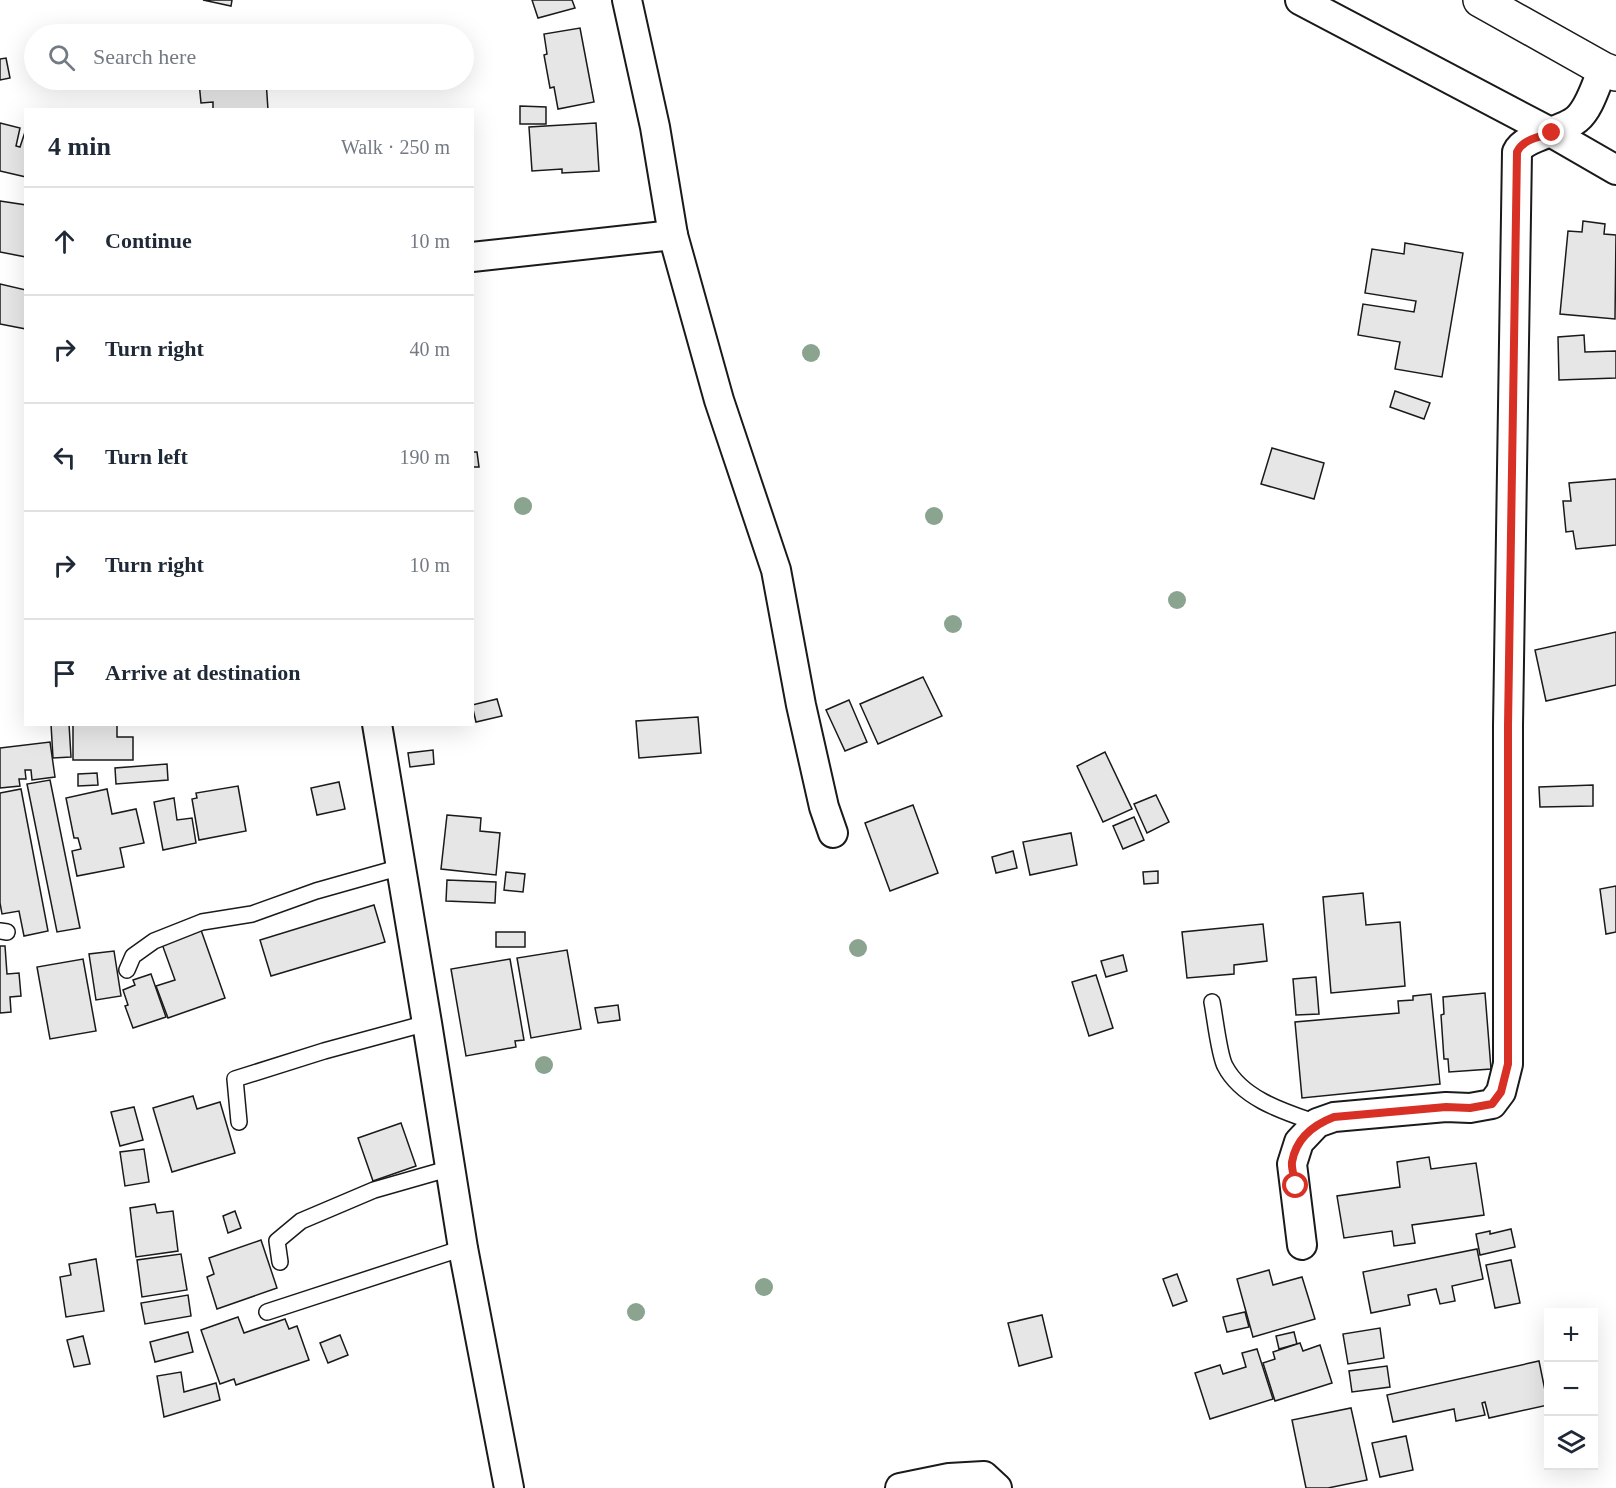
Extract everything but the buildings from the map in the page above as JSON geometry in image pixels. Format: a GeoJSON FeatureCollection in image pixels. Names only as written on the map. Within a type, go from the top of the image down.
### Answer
{"type":"FeatureCollection","features":[{"type":"Feature","properties":{"kind":"highway"},"geometry":{"type":"LineString","coordinates":[[1480,0],[1609,71]]}},
{"type":"Feature","properties":{"kind":"street"},"geometry":{"type":"LineString","coordinates":[[627,0],[655,127],[673,235],[719,400],[776,570],[801,705],[824,807],[833,832]]}},
{"type":"Feature","properties":{"kind":"street"},"geometry":{"type":"LineString","coordinates":[[1300,0],[1552,133],[1616,170]]}},
{"type":"Feature","properties":{"kind":"street"},"geometry":{"type":"LineString","coordinates":[[1302,1245],[1292,1164],[1299,1142],[1317,1123],[1334,1117],[1446,1107],[1470,1108],[1492,1104],[1501,1092],[1504,1083],[1508,1064],[1508,725],[1517,152],[1525,142],[1552,133],[1579,117],[1609,71]]}},
{"type":"Feature","properties":{"kind":"street"},"geometry":{"type":"LineString","coordinates":[[474,257],[673,235]]}},
{"type":"Feature","properties":{"kind":"street"},"geometry":{"type":"LineString","coordinates":[[377,726],[428,1023],[463,1248],[509,1488]]}},
{"type":"Feature","properties":{"kind":"street"},"geometry":{"type":"LineString","coordinates":[[900,1488],[949,1478],[984,1476],[997,1488]]}},
{"type":"Feature","properties":{"kind":"lane"},"geometry":{"type":"LineString","coordinates":[[127,970],[133,956],[154,941],[202,922],[252,914],[316,891],[401,867]]}},
{"type":"Feature","properties":{"kind":"lane"},"geometry":{"type":"LineString","coordinates":[[1212,1002],[1224,1065],[1243,1088],[1271,1107],[1317,1123]]}},
{"type":"Feature","properties":{"kind":"lane"},"geometry":{"type":"LineString","coordinates":[[239,1122],[236,1079],[324,1051],[428,1023]]}},
{"type":"Feature","properties":{"kind":"lane"},"geometry":{"type":"LineString","coordinates":[[280,1262],[277,1241],[300,1221],[374,1191],[451,1168]]}},
{"type":"Feature","properties":{"kind":"lane"},"geometry":{"type":"LineString","coordinates":[[267,1312],[463,1248]]}},
{"type":"Feature","properties":{"kind":"route"},"geometry":{"type":"LineString","coordinates":[[1296,1186],[1292,1164],[1299,1142],[1317,1123],[1334,1117],[1446,1107],[1470,1108],[1492,1104],[1501,1092],[1508,1064],[1508,725],[1517,152],[1525,142],[1552,133]]}}]}
